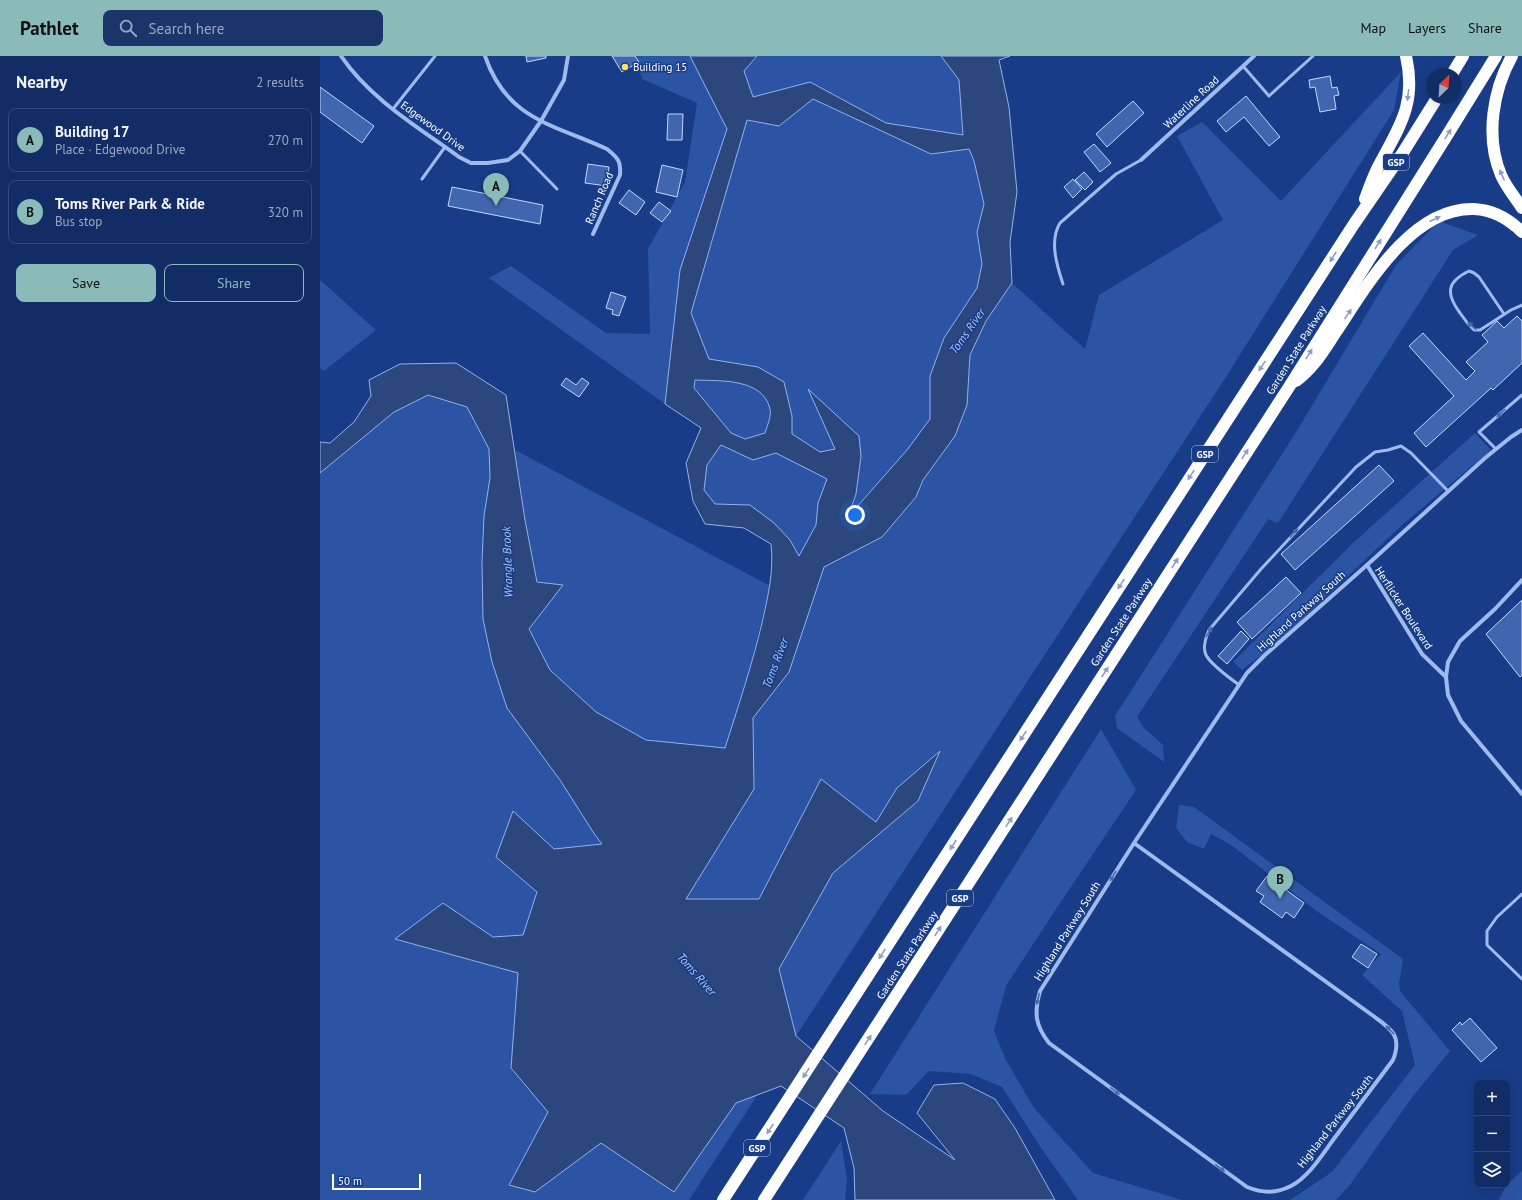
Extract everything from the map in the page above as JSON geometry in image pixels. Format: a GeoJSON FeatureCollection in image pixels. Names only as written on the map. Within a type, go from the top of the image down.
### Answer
{"type":"FeatureCollection","features":[{"type":"Feature","properties":{"kind":"highway"},"geometry":{"type":"LineString","coordinates":[[1354,224],[1378,168],[1404,118],[1410,84],[1406,56]]}},
{"type":"Feature","properties":{"kind":"highway"},"geometry":{"type":"LineString","coordinates":[[1456,68],[1463,56]]}},
{"type":"Feature","properties":{"kind":"highway","name":"Garden State Parkway"},"geometry":{"type":"LineString","coordinates":[[764,1200],[1289,387],[1496,56]]}},
{"type":"Feature","properties":{"kind":"highway"},"geometry":{"type":"LineString","coordinates":[[1512,56],[1506,66],[1496,97],[1493,135],[1499,170],[1505,184],[1522,208]]}},
{"type":"Feature","properties":{"kind":"highway","name":"Garden State Parkway"},"geometry":{"type":"LineString","coordinates":[[723,1200],[1354,224],[1402,154],[1433,104]]}},
{"type":"Feature","properties":{"kind":"highway"},"geometry":{"type":"LineString","coordinates":[[1289,387],[1312,368],[1374,275],[1387,259],[1403,242],[1426,224],[1453,212],[1462,210],[1478,210],[1500,216],[1514,224],[1522,232]]}},
{"type":"Feature","properties":{"kind":"street","name":"Edgewood Drive"},"geometry":{"type":"LineString","coordinates":[[341,56],[379,99],[459,157],[471,163],[488,163],[508,160],[520,151],[541,121],[564,80],[568,56]]}},
{"type":"Feature","properties":{"kind":"street"},"geometry":{"type":"LineString","coordinates":[[485,56],[493,76],[510,100],[541,121]]}},
{"type":"Feature","properties":{"kind":"street","name":"Waterline Road"},"geometry":{"type":"LineString","coordinates":[[1141,160],[1254,56]]}},
{"type":"Feature","properties":{"kind":"street","name":"Ranch Road"},"geometry":{"type":"LineString","coordinates":[[541,121],[607,149],[616,156],[620,165],[620,175],[593,234]]}},
{"type":"Feature","properties":{"kind":"street","name":"Highland Parkway South"},"geometry":{"type":"LineString","coordinates":[[1134,843],[1372,1015],[1390,1029],[1395,1035],[1397,1040],[1396,1052],[1393,1060],[1312,1168],[1292,1186],[1276,1192],[1268,1193],[1247,1187],[1049,1043],[1038,1027],[1036,1014],[1040,991],[1134,843],[1247,673],[1265,655],[1448,491],[1496,449],[1522,430]]}},
{"type":"Feature","properties":{"kind":"street","name":"Herflicker Boulevard"},"geometry":{"type":"LineString","coordinates":[[1367,565],[1422,654],[1446,677]]}},
{"type":"Feature","properties":{"kind":"street"},"geometry":{"type":"LineString","coordinates":[[1522,580],[1495,609],[1460,641],[1448,662],[1446,677],[1448,695],[1461,721],[1522,794]]}},
{"type":"Feature","properties":{"kind":"lane"},"geometry":{"type":"LineString","coordinates":[[393,109],[435,56]]}},
{"type":"Feature","properties":{"kind":"lane"},"geometry":{"type":"LineString","coordinates":[[1243,66],[1269,96],[1313,56]]}},
{"type":"Feature","properties":{"kind":"lane"},"geometry":{"type":"LineString","coordinates":[[422,179],[445,147]]}},
{"type":"Feature","properties":{"kind":"lane"},"geometry":{"type":"LineString","coordinates":[[520,151],[557,189]]}},
{"type":"Feature","properties":{"kind":"lane"},"geometry":{"type":"LineString","coordinates":[[1063,284],[1056,265],[1055,244],[1057,229],[1060,223],[1116,174],[1141,160]]}},
{"type":"Feature","properties":{"kind":"lane"},"geometry":{"type":"LineString","coordinates":[[1504,314],[1479,277],[1474,273],[1469,271],[1460,275],[1454,281],[1450,295],[1452,303],[1474,330],[1480,330],[1511,310],[1522,306]]}},
{"type":"Feature","properties":{"kind":"lane"},"geometry":{"type":"LineString","coordinates":[[1496,449],[1479,432],[1522,395]]}},
{"type":"Feature","properties":{"kind":"lane"},"geometry":{"type":"LineString","coordinates":[[1239,685],[1216,666],[1206,655],[1204,648],[1209,630],[1261,569],[1356,467],[1375,452],[1401,446],[1411,453],[1448,491]]}},
{"type":"Feature","properties":{"kind":"lane"},"geometry":{"type":"LineString","coordinates":[[1522,894],[1497,917],[1487,931],[1487,945],[1522,979]]}},
{"type":"Feature","properties":{"kind":"shaded area"},"geometry":{"type":"Polygon","coordinates":[[[636,56],[690,56],[727,129],[680,270],[665,404],[489,278],[511,266],[606,333],[650,334],[648,249],[685,182],[697,103],[642,79],[636,56]]]}},
{"type":"Feature","properties":{"kind":"shaded area"},"geometry":{"type":"Polygon","coordinates":[[[757,56],[941,56],[959,80],[963,135],[886,123],[810,82],[753,97],[744,71],[757,56]]]}},
{"type":"Feature","properties":{"kind":"shaded area"},"geometry":{"type":"Polygon","coordinates":[[[1401,72],[1394,110],[1224,380],[796,1036],[779,968],[833,873],[918,801],[897,788],[876,822],[821,779],[759,899],[686,899],[754,789],[753,718],[789,672],[824,566],[882,537],[916,497],[923,480],[955,436],[967,405],[970,356],[986,321],[1012,283],[1085,349],[1099,295],[1223,220],[1177,136],[1202,122],[1281,201],[1401,72]]]}},
{"type":"Feature","properties":{"kind":"shaded area"},"geometry":{"type":"Polygon","coordinates":[[[813,99],[931,154],[969,149],[974,161],[984,204],[977,232],[982,264],[977,288],[944,338],[930,376],[930,419],[907,450],[847,518],[856,494],[861,456],[809,391],[835,449],[820,452],[792,434],[792,416],[758,367],[709,359],[691,313],[747,120],[779,126],[813,99]]]}},
{"type":"Feature","properties":{"kind":"shaded area"},"geometry":{"type":"Polygon","coordinates":[[[1439,221],[1478,235],[1453,250],[1278,523],[1268,519],[1137,717],[1144,728],[1163,745],[1164,762],[1117,728],[1115,716],[1298,429],[1396,265],[1439,221]]]}},
{"type":"Feature","properties":{"kind":"shaded area"},"geometry":{"type":"Polygon","coordinates":[[[320,280],[376,330],[324,371],[320,368],[320,280]]]}},
{"type":"Feature","properties":{"kind":"shaded area"},"geometry":{"type":"Polygon","coordinates":[[[695,380],[739,383],[750,386],[759,392],[766,399],[770,409],[769,421],[765,433],[745,439],[731,433],[694,388],[695,380]]]}},
{"type":"Feature","properties":{"kind":"shaded area"},"geometry":{"type":"Polygon","coordinates":[[[428,395],[467,407],[489,449],[490,478],[484,516],[482,562],[560,780],[595,835],[603,844],[496,857],[537,892],[523,935],[493,937],[443,903],[396,939],[518,973],[511,1068],[548,1112],[509,1185],[535,1192],[601,1143],[674,1192],[736,1103],[758,1094],[689,1200],[320,1200],[320,473],[394,412],[428,395]]]}},
{"type":"Feature","properties":{"kind":"shaded area"},"geometry":{"type":"Polygon","coordinates":[[[1475,433],[1491,450],[1402,525],[1276,644],[1242,670],[1233,662],[1354,542],[1475,433]]]}},
{"type":"Feature","properties":{"kind":"shaded area"},"geometry":{"type":"Polygon","coordinates":[[[721,445],[753,460],[776,453],[827,479],[818,503],[816,525],[799,556],[790,540],[774,523],[750,505],[715,504],[704,489],[707,465],[721,445]]]}},
{"type":"Feature","properties":{"kind":"shaded area"},"geometry":{"type":"Polygon","coordinates":[[[515,450],[770,586],[746,685],[725,748],[646,740],[596,712],[550,670],[529,629],[562,586],[537,582],[525,520],[515,450]]]}},
{"type":"Feature","properties":{"kind":"shaded area"},"geometry":{"type":"Polygon","coordinates":[[[1101,729],[1136,790],[1006,986],[994,1031],[1006,1060],[1034,1108],[1093,1173],[1182,1200],[1078,1200],[1041,1148],[1002,1087],[971,1074],[929,1071],[906,1095],[870,1094],[1101,729]]]}},
{"type":"Feature","properties":{"kind":"shaded area"},"geometry":{"type":"Polygon","coordinates":[[[1179,805],[1194,807],[1403,959],[1399,983],[1400,991],[1450,1051],[1413,1096],[1350,1185],[1336,1200],[1290,1200],[1332,1172],[1415,1065],[1402,1011],[1362,975],[1381,954],[1318,912],[1231,845],[1211,834],[1204,849],[1187,842],[1176,828],[1179,805]]]}},
{"type":"Feature","properties":{"kind":"shaded area"},"geometry":{"type":"Polygon","coordinates":[[[841,1141],[847,1179],[845,1200],[803,1200],[841,1141]]]}},
{"type":"Feature","properties":{"kind":"shaded area"},"geometry":{"type":"Polygon","coordinates":[[[1522,1171],[1522,1200],[1499,1200],[1505,1188],[1510,1188],[1510,1182],[1522,1171]]]}},
{"type":"Feature","properties":{"kind":"water"},"geometry":{"type":"Polygon","coordinates":[[[690,56],[757,56],[744,71],[753,97],[810,82],[886,123],[963,135],[959,80],[941,56],[1010,56],[999,60],[1009,107],[1017,192],[1010,242],[1012,283],[986,321],[970,355],[967,405],[955,436],[923,480],[916,497],[882,537],[824,567],[789,672],[753,718],[754,789],[686,899],[759,899],[821,779],[876,822],[897,788],[940,751],[918,801],[833,873],[779,969],[796,1036],[883,1111],[955,1160],[917,1113],[934,1085],[963,1083],[995,1099],[1015,1128],[1055,1200],[855,1200],[854,1168],[844,1128],[781,1086],[736,1103],[674,1192],[601,1143],[535,1192],[509,1185],[548,1112],[511,1068],[518,973],[395,939],[443,903],[493,937],[523,935],[537,892],[496,857],[513,811],[554,849],[602,844],[560,780],[507,708],[492,662],[483,619],[482,562],[484,516],[490,478],[489,449],[467,407],[428,395],[394,412],[320,473],[320,442],[330,443],[354,422],[371,396],[369,380],[400,364],[456,363],[506,395],[525,520],[537,582],[563,585],[529,629],[550,670],[596,712],[646,740],[725,748],[762,623],[771,574],[771,544],[744,528],[705,524],[693,501],[686,463],[701,428],[665,404],[680,270],[727,129],[690,56]],[[813,99],[779,126],[747,120],[691,313],[709,359],[758,367],[784,382],[792,416],[792,434],[820,452],[835,449],[808,389],[859,436],[861,456],[856,494],[848,517],[907,450],[930,419],[930,376],[944,338],[977,288],[982,264],[977,232],[984,204],[974,161],[969,149],[931,154],[813,99]],[[695,380],[694,388],[731,433],[745,439],[765,433],[770,417],[770,409],[766,399],[750,386],[728,381],[695,380]],[[721,445],[707,465],[704,490],[715,504],[750,505],[774,523],[790,540],[799,556],[816,525],[818,503],[827,479],[776,453],[753,460],[721,445]]]}},
{"type":"Feature","properties":{"kind":"building"},"geometry":{"type":"Polygon","coordinates":[[[526,56],[546,56],[546,58],[527,62],[526,56]]]}},
{"type":"Feature","properties":{"kind":"building","name":"Building 15"},"geometry":{"type":"Polygon","coordinates":[[[612,56],[635,56],[639,62],[622,72],[612,56]]]}},
{"type":"Feature","properties":{"kind":"building"},"geometry":{"type":"Polygon","coordinates":[[[1330,76],[1332,88],[1337,87],[1339,95],[1334,96],[1336,109],[1320,112],[1315,87],[1310,88],[1309,80],[1330,76]]]}},
{"type":"Feature","properties":{"kind":"building"},"geometry":{"type":"Polygon","coordinates":[[[320,87],[374,126],[362,143],[320,112],[320,87]]]}},
{"type":"Feature","properties":{"kind":"building"},"geometry":{"type":"Polygon","coordinates":[[[1246,96],[1280,137],[1269,146],[1244,117],[1226,132],[1217,121],[1246,96]]]}},
{"type":"Feature","properties":{"kind":"building"},"geometry":{"type":"Polygon","coordinates":[[[1133,101],[1144,113],[1107,147],[1096,134],[1133,101]]]}},
{"type":"Feature","properties":{"kind":"building"},"geometry":{"type":"Polygon","coordinates":[[[668,114],[683,114],[682,140],[667,140],[668,114]]]}},
{"type":"Feature","properties":{"kind":"building"},"geometry":{"type":"Polygon","coordinates":[[[1094,144],[1111,163],[1100,172],[1084,152],[1094,144]]]}},
{"type":"Feature","properties":{"kind":"building"},"geometry":{"type":"Polygon","coordinates":[[[588,164],[609,167],[607,186],[585,183],[588,164]]]}},
{"type":"Feature","properties":{"kind":"building"},"geometry":{"type":"Polygon","coordinates":[[[662,165],[683,170],[677,197],[656,192],[662,165]]]}},
{"type":"Feature","properties":{"kind":"building"},"geometry":{"type":"Polygon","coordinates":[[[1084,172],[1093,182],[1085,190],[1075,180],[1084,172]]]}},
{"type":"Feature","properties":{"kind":"building"},"geometry":{"type":"Polygon","coordinates":[[[1073,179],[1082,189],[1073,198],[1064,187],[1073,179]]]}},
{"type":"Feature","properties":{"kind":"building"},"geometry":{"type":"Polygon","coordinates":[[[452,187],[543,205],[540,224],[448,206],[452,187]]]}},
{"type":"Feature","properties":{"kind":"building"},"geometry":{"type":"Polygon","coordinates":[[[629,190],[645,202],[636,215],[619,203],[629,190]]]}},
{"type":"Feature","properties":{"kind":"building"},"geometry":{"type":"Polygon","coordinates":[[[659,202],[671,211],[662,222],[650,213],[659,202]]]}},
{"type":"Feature","properties":{"kind":"building"},"geometry":{"type":"Polygon","coordinates":[[[611,292],[626,297],[619,316],[612,314],[613,310],[606,308],[611,292]]]}},
{"type":"Feature","properties":{"kind":"building"},"geometry":{"type":"Polygon","coordinates":[[[1517,316],[1522,321],[1522,363],[1493,390],[1491,388],[1426,447],[1414,433],[1454,396],[1409,346],[1423,333],[1466,380],[1475,371],[1466,362],[1488,342],[1482,335],[1497,321],[1504,328],[1517,316]]]}},
{"type":"Feature","properties":{"kind":"building"},"geometry":{"type":"Polygon","coordinates":[[[566,378],[576,385],[582,378],[589,383],[579,397],[561,385],[566,378]]]}},
{"type":"Feature","properties":{"kind":"building"},"geometry":{"type":"Polygon","coordinates":[[[1379,465],[1394,481],[1295,570],[1281,554],[1379,465]]]}},
{"type":"Feature","properties":{"kind":"building"},"geometry":{"type":"Polygon","coordinates":[[[1286,577],[1301,593],[1252,639],[1237,622],[1286,577]]]}},
{"type":"Feature","properties":{"kind":"building"},"geometry":{"type":"Polygon","coordinates":[[[1522,600],[1522,675],[1520,677],[1486,634],[1522,600]]]}},
{"type":"Feature","properties":{"kind":"building"},"geometry":{"type":"Polygon","coordinates":[[[1241,631],[1249,639],[1227,664],[1218,656],[1241,631]]]}},
{"type":"Feature","properties":{"kind":"building"},"geometry":{"type":"Polygon","coordinates":[[[1267,876],[1304,903],[1294,918],[1286,912],[1282,918],[1260,902],[1264,896],[1256,891],[1267,876]]]}},
{"type":"Feature","properties":{"kind":"building"},"geometry":{"type":"Polygon","coordinates":[[[1361,944],[1377,954],[1368,968],[1352,957],[1361,944]]]}},
{"type":"Feature","properties":{"kind":"building"},"geometry":{"type":"Polygon","coordinates":[[[1470,1018],[1497,1048],[1481,1062],[1452,1030],[1460,1022],[1462,1025],[1470,1018]]]}},
{"type":"Feature","properties":{"kind":"place","name":"Building 15"},"geometry":{"type":"Point","coordinates":[625,67]}},
{"type":"Feature","properties":{"kind":"place","name":"Building 17"},"geometry":{"type":"Point","coordinates":[496,206]}},
{"type":"Feature","properties":{"kind":"place","name":"Toms River Park & Ride"},"geometry":{"type":"Point","coordinates":[1280,899]}},
{"type":"Feature","properties":{"kind":"water label","name":"Toms River"},"geometry":{"type":"Point","coordinates":[967,331]}},
{"type":"Feature","properties":{"kind":"water label","name":"Wrangle Brook"},"geometry":{"type":"Point","coordinates":[507,562]}},
{"type":"Feature","properties":{"kind":"water label","name":"Toms River"},"geometry":{"type":"Point","coordinates":[775,663]}},
{"type":"Feature","properties":{"kind":"water label","name":"Toms River"},"geometry":{"type":"Point","coordinates":[697,974]}}]}
